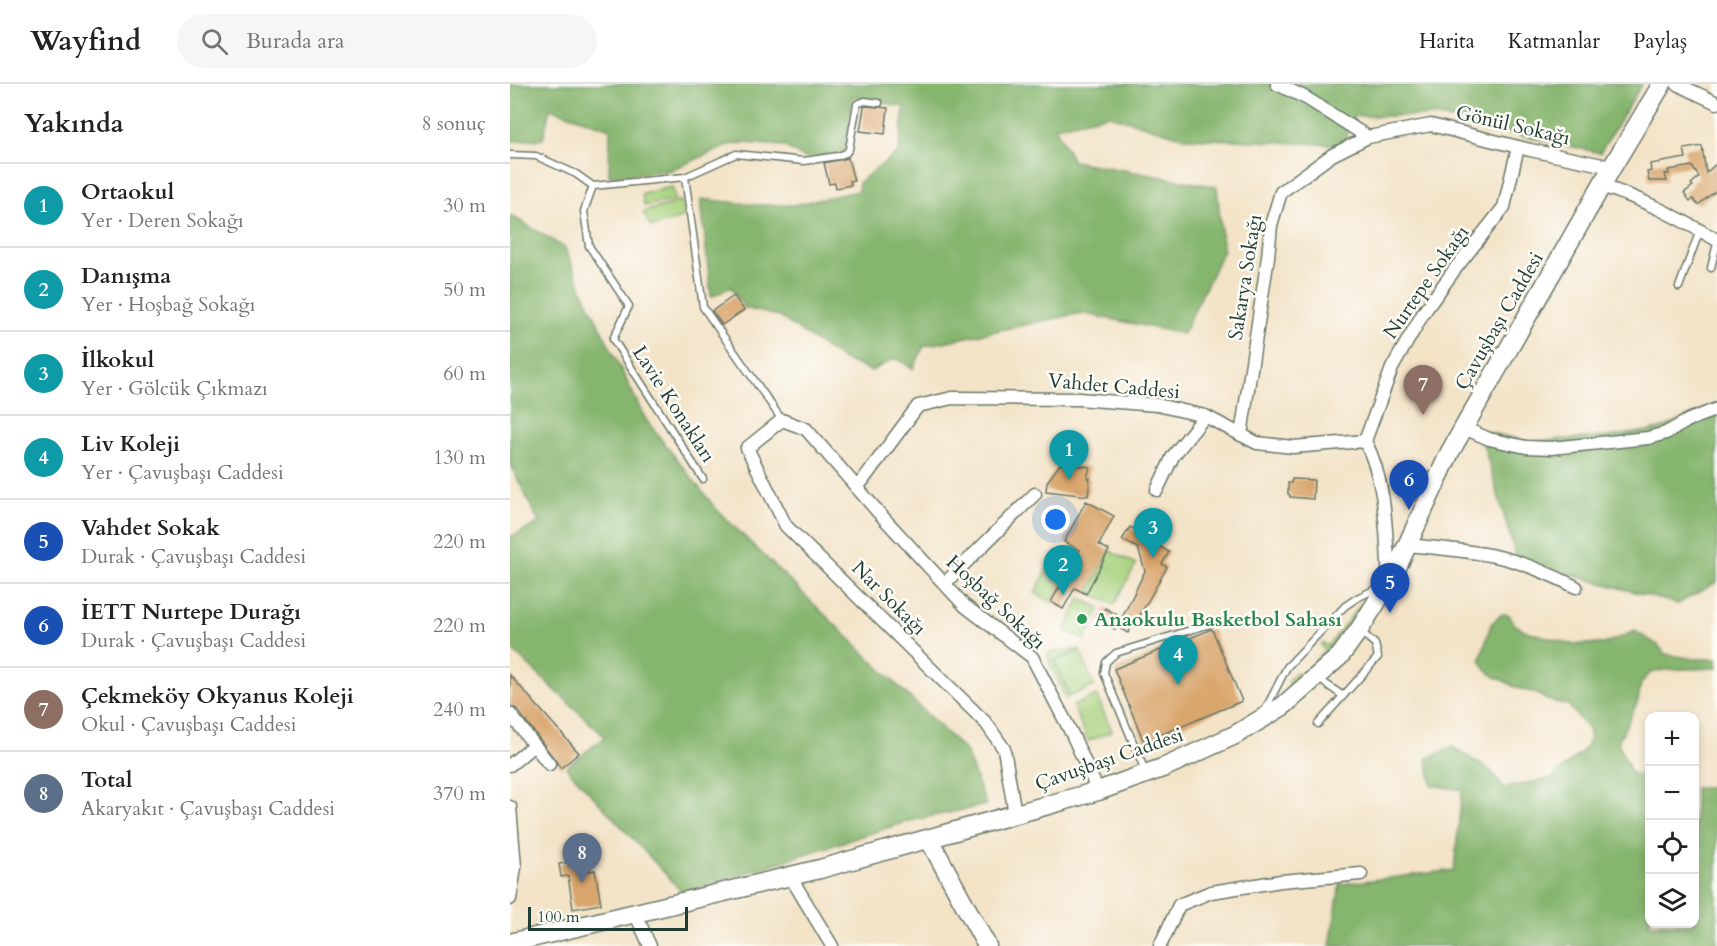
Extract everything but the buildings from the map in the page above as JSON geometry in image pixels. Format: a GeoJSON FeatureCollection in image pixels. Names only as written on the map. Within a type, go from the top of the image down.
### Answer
{"type":"FeatureCollection","features":[{"type":"Feature","properties":{"kind":"main road","name":"Çavuşbaşı Caddesi"},"geometry":{"type":"LineString","coordinates":[[510,943],[790,876],[1098,791],[1146,774],[1235,735],[1283,706],[1340,656],[1389,583],[1450,452],[1601,186],[1662,84]]}},
{"type":"Feature","properties":{"kind":"main road"},"geometry":{"type":"LineString","coordinates":[[929,839],[987,946]]}},
{"type":"Feature","properties":{"kind":"street"},"geometry":{"type":"LineString","coordinates":[[1277,84],[1306,98],[1368,137]]}},
{"type":"Feature","properties":{"kind":"street"},"geometry":{"type":"LineString","coordinates":[[1677,84],[1717,103]]}},
{"type":"Feature","properties":{"kind":"street","name":"Gönül Sokağı"},"geometry":{"type":"LineString","coordinates":[[1368,137],[1431,124],[1518,147],[1612,167]]}},
{"type":"Feature","properties":{"kind":"street","name":"Sakarya Sokağı"},"geometry":{"type":"LineString","coordinates":[[1241,435],[1268,257],[1270,225],[1281,192],[1332,155],[1368,137]]}},
{"type":"Feature","properties":{"kind":"street","name":"Nurtepe Sokağı"},"geometry":{"type":"LineString","coordinates":[[1365,441],[1392,368],[1424,312],[1504,207],[1518,147]]}},
{"type":"Feature","properties":{"kind":"street"},"geometry":{"type":"LineString","coordinates":[[1601,186],[1619,191],[1678,218],[1717,242]]}},
{"type":"Feature","properties":{"kind":"street","name":"Vahdet Caddesi"},"geometry":{"type":"LineString","coordinates":[[857,488],[918,406],[952,398],[1089,400],[1157,405],[1205,416],[1257,443],[1293,447],[1365,441]]}},
{"type":"Feature","properties":{"kind":"street"},"geometry":{"type":"LineString","coordinates":[[1464,428],[1489,440],[1526,447],[1551,448],[1648,438],[1665,433],[1717,409]]}},
{"type":"Feature","properties":{"kind":"street"},"geometry":{"type":"LineString","coordinates":[[1157,490],[1173,456],[1205,416]]}},
{"type":"Feature","properties":{"kind":"street","name":"Hoşbağ Sokağı"},"geometry":{"type":"LineString","coordinates":[[782,420],[806,429],[966,606],[1032,657],[1072,734],[1098,791]]}},
{"type":"Feature","properties":{"kind":"street","name":"Nar Sokağı"},"geometry":{"type":"LineString","coordinates":[[782,420],[747,448],[786,526],[834,570],[986,723],[1004,749],[1015,814]]}},
{"type":"Feature","properties":{"kind":"street"},"geometry":{"type":"LineString","coordinates":[[1365,441],[1374,459],[1384,514],[1389,583]]}},
{"type":"Feature","properties":{"kind":"street"},"geometry":{"type":"LineString","coordinates":[[945,584],[1035,494]]}},
{"type":"Feature","properties":{"kind":"street"},"geometry":{"type":"LineString","coordinates":[[1407,545],[1454,549],[1500,557],[1576,587]]}},
{"type":"Feature","properties":{"kind":"street"},"geometry":{"type":"LineString","coordinates":[[510,714],[549,764]]}},
{"type":"Feature","properties":{"kind":"street"},"geometry":{"type":"LineString","coordinates":[[510,765],[534,745]]}},
{"type":"Feature","properties":{"kind":"street"},"geometry":{"type":"LineString","coordinates":[[510,807],[515,867],[510,899]]}},
{"type":"Feature","properties":{"kind":"street"},"geometry":{"type":"LineString","coordinates":[[1160,946],[1179,905],[1211,892],[1361,873]]}},
{"type":"Feature","properties":{"kind":"street"},"geometry":{"type":"LineString","coordinates":[[790,876],[832,946]]}},
{"type":"Feature","properties":{"kind":"street"},"geometry":{"type":"LineString","coordinates":[[635,913],[650,946]]}},
{"type":"Feature","properties":{"kind":"lane"},"geometry":{"type":"LineString","coordinates":[[510,155],[536,156],[576,174],[593,186],[685,177],[736,154],[804,161],[838,156],[849,149],[857,104],[865,101],[879,104]]}},
{"type":"Feature","properties":{"kind":"lane"},"geometry":{"type":"LineString","coordinates":[[685,177],[703,307],[782,420]]}},
{"type":"Feature","properties":{"kind":"lane","name":"Lavie Konakları"},"geometry":{"type":"LineString","coordinates":[[593,186],[584,211],[589,246],[629,306],[613,339],[703,479]]}},
{"type":"Feature","properties":{"kind":"lane"},"geometry":{"type":"LineString","coordinates":[[1679,287],[1700,230]]}},
{"type":"Feature","properties":{"kind":"lane"},"geometry":{"type":"LineString","coordinates":[[1711,268],[1717,242]]}},
{"type":"Feature","properties":{"kind":"lane"},"geometry":{"type":"LineString","coordinates":[[1260,719],[1287,667],[1345,606],[1389,583]]}},
{"type":"Feature","properties":{"kind":"lane"},"geometry":{"type":"LineString","coordinates":[[1146,774],[1104,673],[1106,662],[1116,653],[1210,624]]}},
{"type":"Feature","properties":{"kind":"lane"},"geometry":{"type":"LineString","coordinates":[[1317,724],[1378,657],[1375,644],[1359,630]]}},
{"type":"Feature","properties":{"kind":"lane"},"geometry":{"type":"LineString","coordinates":[[1317,678],[1343,696]]}},
{"type":"Feature","properties":{"kind":"green space"},"geometry":{"type":"Polygon","coordinates":[[[510,84],[1642,84],[1600,153],[1435,116],[1354,116],[1343,145],[1185,138],[1109,115],[1055,127],[1073,161],[1217,187],[1223,251],[1183,334],[1081,313],[924,346],[913,369],[896,358],[871,371],[842,359],[778,316],[745,308],[731,287],[711,297],[701,199],[757,205],[794,205],[858,191],[859,182],[899,152],[904,107],[853,96],[844,152],[804,158],[784,146],[732,144],[668,171],[609,176],[610,129],[550,108],[543,139],[510,141],[510,84]]]}},
{"type":"Feature","properties":{"kind":"green space"},"geometry":{"type":"Polygon","coordinates":[[[672,187],[675,200],[644,206],[642,194],[672,187]]]}},
{"type":"Feature","properties":{"kind":"green space"},"geometry":{"type":"Polygon","coordinates":[[[681,201],[685,217],[651,227],[643,212],[681,201]]]}},
{"type":"Feature","properties":{"kind":"green space"},"geometry":{"type":"Polygon","coordinates":[[[510,215],[565,248],[584,294],[646,420],[716,509],[966,752],[986,805],[909,821],[683,893],[566,767],[605,737],[510,648],[510,537],[539,523],[510,463],[510,215]]]}},
{"type":"Feature","properties":{"kind":"green space"},"geometry":{"type":"Polygon","coordinates":[[[1717,404],[1717,582],[1678,604],[1517,560],[1479,430],[1526,441],[1608,437],[1660,429],[1717,404]]]}},
{"type":"Feature","properties":{"kind":"green space"},"geometry":{"type":"Polygon","coordinates":[[[1110,551],[1136,564],[1114,605],[1089,592],[1110,551]]]}},
{"type":"Feature","properties":{"kind":"green space"},"geometry":{"type":"Polygon","coordinates":[[[1056,553],[1073,562],[1051,602],[1035,593],[1056,553]]]}},
{"type":"Feature","properties":{"kind":"green space","name":"Anaokulu Basketbol Sahası"},"geometry":{"type":"Polygon","coordinates":[[[1080,598],[1100,608],[1085,640],[1065,631],[1080,598]]]}},
{"type":"Feature","properties":{"kind":"green space"},"geometry":{"type":"Polygon","coordinates":[[[1361,604],[1363,607],[1336,646],[1294,688],[1289,688],[1289,680],[1296,672],[1301,675],[1325,651],[1321,645],[1323,643],[1328,646],[1361,604]]]}},
{"type":"Feature","properties":{"kind":"green space"},"geometry":{"type":"Polygon","coordinates":[[[1502,614],[1509,615],[1515,625],[1526,631],[1570,644],[1604,644],[1635,631],[1658,645],[1665,654],[1695,659],[1717,659],[1717,668],[1663,670],[1650,673],[1641,683],[1638,701],[1618,742],[1631,773],[1645,778],[1645,928],[1699,928],[1699,788],[1717,788],[1717,946],[1330,946],[1340,884],[1454,870],[1462,790],[1432,785],[1427,758],[1453,747],[1491,771],[1504,788],[1552,778],[1583,751],[1590,739],[1588,729],[1568,705],[1547,700],[1536,693],[1520,689],[1486,670],[1480,660],[1491,624],[1502,614]]]}},
{"type":"Feature","properties":{"kind":"green space"},"geometry":{"type":"Polygon","coordinates":[[[1081,649],[1054,661],[1069,696],[1066,699],[1050,664],[1048,653],[1081,649]]]}},
{"type":"Feature","properties":{"kind":"green space"},"geometry":{"type":"Polygon","coordinates":[[[1080,651],[1094,686],[1070,696],[1055,661],[1080,651]]]}},
{"type":"Feature","properties":{"kind":"green space"},"geometry":{"type":"Polygon","coordinates":[[[1096,695],[1112,731],[1088,741],[1073,706],[1096,695]]]}},
{"type":"Feature","properties":{"kind":"place","name":"Çekmeköy Okyanus Koleji"},"geometry":{"type":"Point","coordinates":[1423,415]}},
{"type":"Feature","properties":{"kind":"place","name":"Ortaokul"},"geometry":{"type":"Point","coordinates":[1069,480]}},
{"type":"Feature","properties":{"kind":"place","name":"İETT Nurtepe Durağı"},"geometry":{"type":"Point","coordinates":[1409,510]}},
{"type":"Feature","properties":{"kind":"place","name":"İlkokul"},"geometry":{"type":"Point","coordinates":[1153,558]}},
{"type":"Feature","properties":{"kind":"place","name":"Danışma"},"geometry":{"type":"Point","coordinates":[1063,595]}},
{"type":"Feature","properties":{"kind":"place","name":"Vahdet Sokak"},"geometry":{"type":"Point","coordinates":[1390,613]}},
{"type":"Feature","properties":{"kind":"place","name":"Anaokulu Basketbol Sahası"},"geometry":{"type":"Point","coordinates":[1082,619]}},
{"type":"Feature","properties":{"kind":"place","name":"Liv Koleji"},"geometry":{"type":"Point","coordinates":[1178,685]}},
{"type":"Feature","properties":{"kind":"place","name":"Total"},"geometry":{"type":"Point","coordinates":[582,883]}}]}
